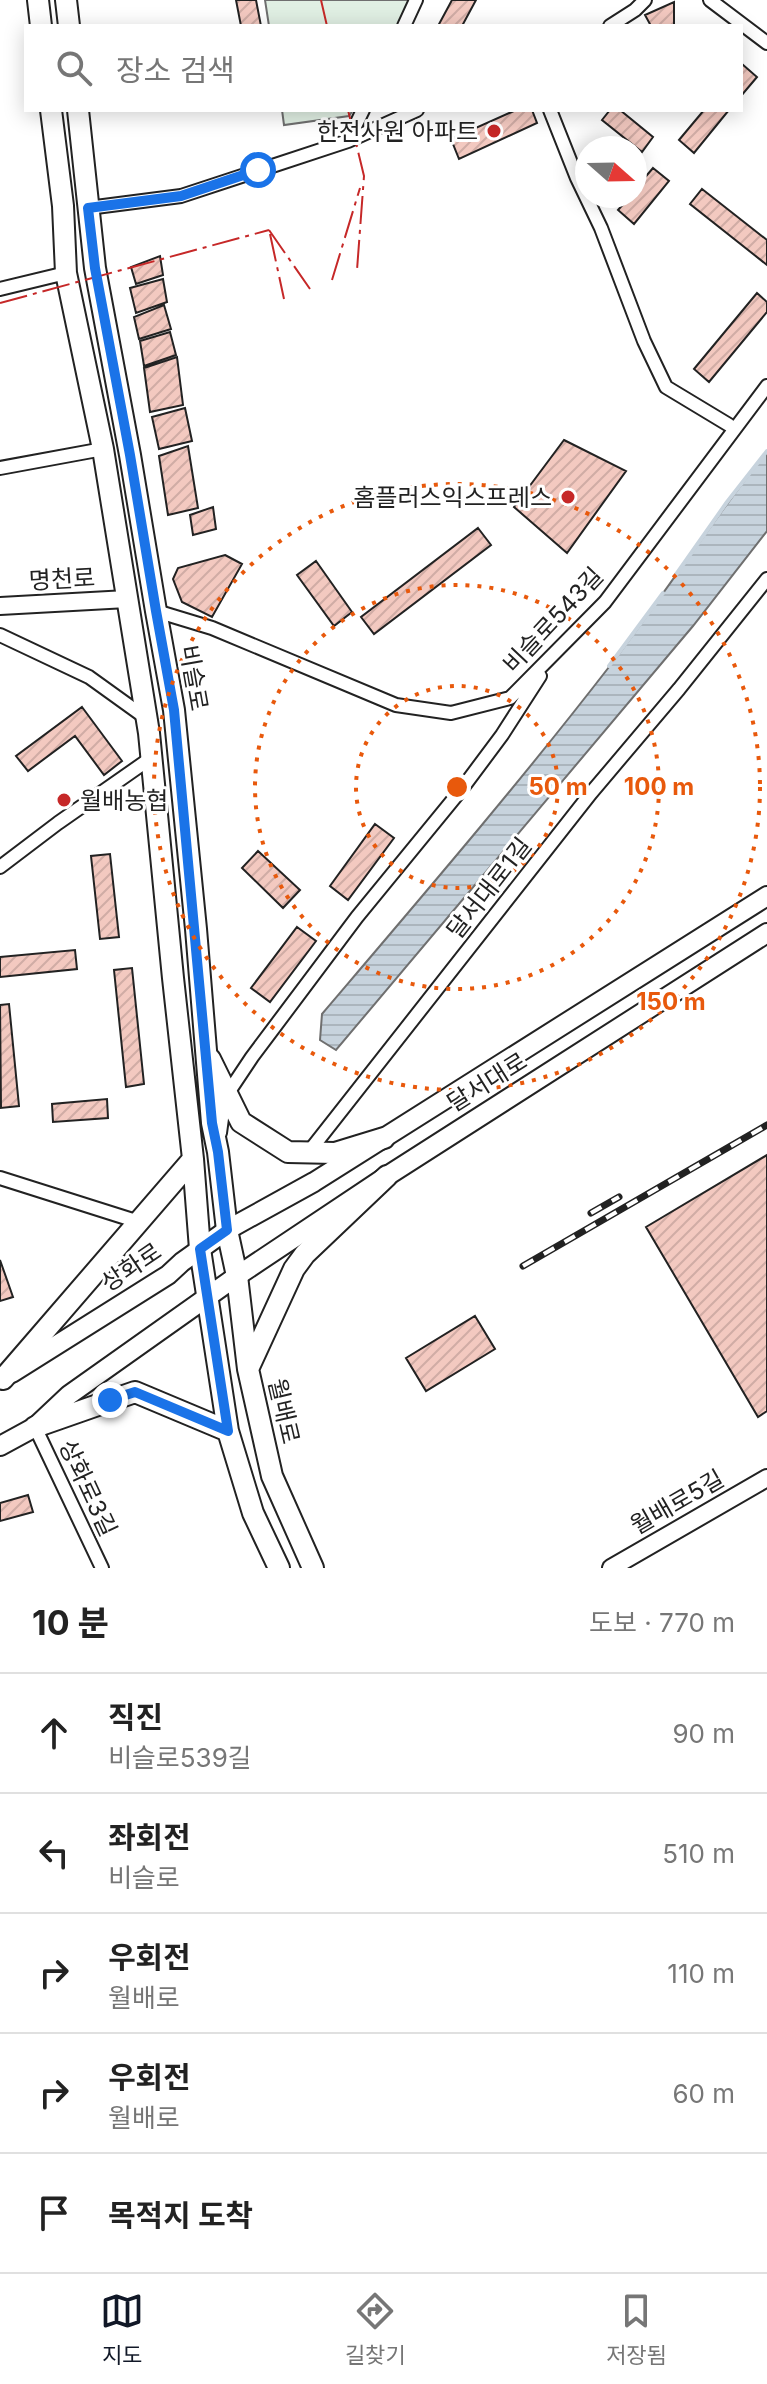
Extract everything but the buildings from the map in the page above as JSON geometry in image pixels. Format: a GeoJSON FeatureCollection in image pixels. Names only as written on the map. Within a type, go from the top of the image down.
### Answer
{"type":"FeatureCollection","features":[{"type":"Feature","properties":{"kind":"main road"},"geometry":{"type":"LineString","coordinates":[[38,0],[41,24]]}},
{"type":"Feature","properties":{"kind":"main road"},"geometry":{"type":"LineString","coordinates":[[66,0],[69,24]]}},
{"type":"Feature","properties":{"kind":"main road"},"geometry":{"type":"LineString","coordinates":[[51,112],[63,206],[66,273],[103,449],[147,719],[200,1249],[228,1431],[253,1513],[279,1568]]}},
{"type":"Feature","properties":{"kind":"main road","name":"비슬로"},"geometry":{"type":"LineString","coordinates":[[78,112],[95,268],[174,710],[212,1123],[235,1267]]}},
{"type":"Feature","properties":{"kind":"main road","name":"달서대로"},"geometry":{"type":"LineString","coordinates":[[290,1196],[767,896]]}},
{"type":"Feature","properties":{"kind":"main road","name":"달서대로"},"geometry":{"type":"LineString","coordinates":[[235,1267],[387,1176],[767,933]]}},
{"type":"Feature","properties":{"kind":"main road"},"geometry":{"type":"LineString","coordinates":[[205,1050],[241,1122],[288,1152],[335,1153],[384,1138]]}},
{"type":"Feature","properties":{"kind":"main road"},"geometry":{"type":"LineString","coordinates":[[2,1380],[193,1159]]}},
{"type":"Feature","properties":{"kind":"main road"},"geometry":{"type":"LineString","coordinates":[[248,1369],[294,1269],[305,1254],[387,1176]]}},
{"type":"Feature","properties":{"kind":"main road","name":"상화로"},"geometry":{"type":"LineString","coordinates":[[2,1380],[168,1275],[227,1230],[290,1196]]}},
{"type":"Feature","properties":{"kind":"main road"},"geometry":{"type":"LineString","coordinates":[[35,1427],[69,1395],[208,1297],[235,1267]]}},
{"type":"Feature","properties":{"kind":"main road","name":"월배로"},"geometry":{"type":"LineString","coordinates":[[235,1267],[248,1369],[272,1476],[313,1568]]}},
{"type":"Feature","properties":{"kind":"main road"},"geometry":{"type":"LineString","coordinates":[[0,1446],[35,1427],[135,1392],[228,1431]]}},
{"type":"Feature","properties":{"kind":"street"},"geometry":{"type":"LineString","coordinates":[[405,24],[416,0]]}},
{"type":"Feature","properties":{"kind":"street"},"geometry":{"type":"LineString","coordinates":[[613,24],[645,0]]}},
{"type":"Feature","properties":{"kind":"street"},"geometry":{"type":"LineString","coordinates":[[710,0],[742,24]]}},
{"type":"Feature","properties":{"kind":"street"},"geometry":{"type":"LineString","coordinates":[[743,25],[767,43]]}},
{"type":"Feature","properties":{"kind":"street"},"geometry":{"type":"LineString","coordinates":[[348,141],[362,112]]}},
{"type":"Feature","properties":{"kind":"street"},"geometry":{"type":"LineString","coordinates":[[88,208],[181,196],[348,141],[413,112]]}},
{"type":"Feature","properties":{"kind":"street"},"geometry":{"type":"LineString","coordinates":[[551,112],[601,228],[644,341],[666,387],[729,425]]}},
{"type":"Feature","properties":{"kind":"street"},"geometry":{"type":"LineString","coordinates":[[0,289],[66,273]]}},
{"type":"Feature","properties":{"kind":"street","name":"비슬로543길"},"geometry":{"type":"LineString","coordinates":[[156,611],[212,628],[396,705],[451,713],[510,698],[605,602],[767,386]]}},
{"type":"Feature","properties":{"kind":"street"},"geometry":{"type":"LineString","coordinates":[[0,468],[103,449]]}},
{"type":"Feature","properties":{"kind":"street","name":"달서대로1길"},"geometry":{"type":"LineString","coordinates":[[308,1153],[601,780],[767,579]]}},
{"type":"Feature","properties":{"kind":"street","name":"명천로"},"geometry":{"type":"LineString","coordinates":[[0,606],[127,599]]}},
{"type":"Feature","properties":{"kind":"street"},"geometry":{"type":"LineString","coordinates":[[0,635],[89,677],[147,719]]}},
{"type":"Feature","properties":{"kind":"street"},"geometry":{"type":"LineString","coordinates":[[218,1152],[228,1093],[349,928],[494,746],[557,650]]}},
{"type":"Feature","properties":{"kind":"street"},"geometry":{"type":"LineString","coordinates":[[0,867],[151,758]]}},
{"type":"Feature","properties":{"kind":"street"},"geometry":{"type":"LineString","coordinates":[[0,1178],[139,1222]]}},
{"type":"Feature","properties":{"kind":"street","name":"상화로3길"},"geometry":{"type":"LineString","coordinates":[[35,1427],[102,1568]]}},
{"type":"Feature","properties":{"kind":"street","name":"월배로5길"},"geometry":{"type":"LineString","coordinates":[[611,1568],[767,1478]]}},
{"type":"Feature","properties":{"kind":"green space"},"geometry":{"type":"Polygon","coordinates":[[[265,0],[414,0],[401,24],[269,24],[265,0]]]}},
{"type":"Feature","properties":{"kind":"green space"},"geometry":{"type":"Polygon","coordinates":[[[282,112],[352,112],[349,116],[284,125],[282,112]]]}},
{"type":"Feature","properties":{"kind":"shaded area"},"geometry":{"type":"Polygon","coordinates":[[[767,451],[767,531],[693,626],[336,1050],[320,1040],[322,1014],[574,711],[767,451]]]}},
{"type":"Feature","properties":{"kind":"waterway"},"geometry":{"type":"LineString","coordinates":[[675,576],[767,451]]}},
{"type":"Feature","properties":{"kind":"waterway"},"geometry":{"type":"LineString","coordinates":[[609,666],[663,593]]}},
{"type":"Feature","properties":{"kind":"railway"},"geometry":{"type":"LineString","coordinates":[[523,1266],[767,1125]]}},
{"type":"Feature","properties":{"kind":"railway"},"geometry":{"type":"LineString","coordinates":[[591,1213],[619,1197]]}},
{"type":"Feature","properties":{"kind":"power"},"geometry":{"type":"LineString","coordinates":[[321,0],[327,24]]}},
{"type":"Feature","properties":{"kind":"power"},"geometry":{"type":"LineString","coordinates":[[348,112],[364,176],[357,270]]}},
{"type":"Feature","properties":{"kind":"power"},"geometry":{"type":"LineString","coordinates":[[332,280],[360,188]]}},
{"type":"Feature","properties":{"kind":"power"},"geometry":{"type":"LineString","coordinates":[[269,230],[310,289]]}},
{"type":"Feature","properties":{"kind":"power"},"geometry":{"type":"LineString","coordinates":[[0,303],[269,230]]}},
{"type":"Feature","properties":{"kind":"power"},"geometry":{"type":"LineString","coordinates":[[270,234],[284,299]]}},
{"type":"Feature","properties":{"kind":"place","name":"한전사원 아파트"},"geometry":{"type":"Point","coordinates":[494,131]}},
{"type":"Feature","properties":{"kind":"place","name":"홈플러스익스프레스"},"geometry":{"type":"Point","coordinates":[568,497]}},
{"type":"Feature","properties":{"kind":"place","name":"월배농협"},"geometry":{"type":"Point","coordinates":[64,800]}},
{"type":"Feature","properties":{"kind":"route"},"geometry":{"type":"LineString","coordinates":[[110,1400],[135,1392],[228,1431],[200,1249],[227,1230],[212,1123],[174,710],[95,268],[88,208],[181,196],[258,170]]}}]}
